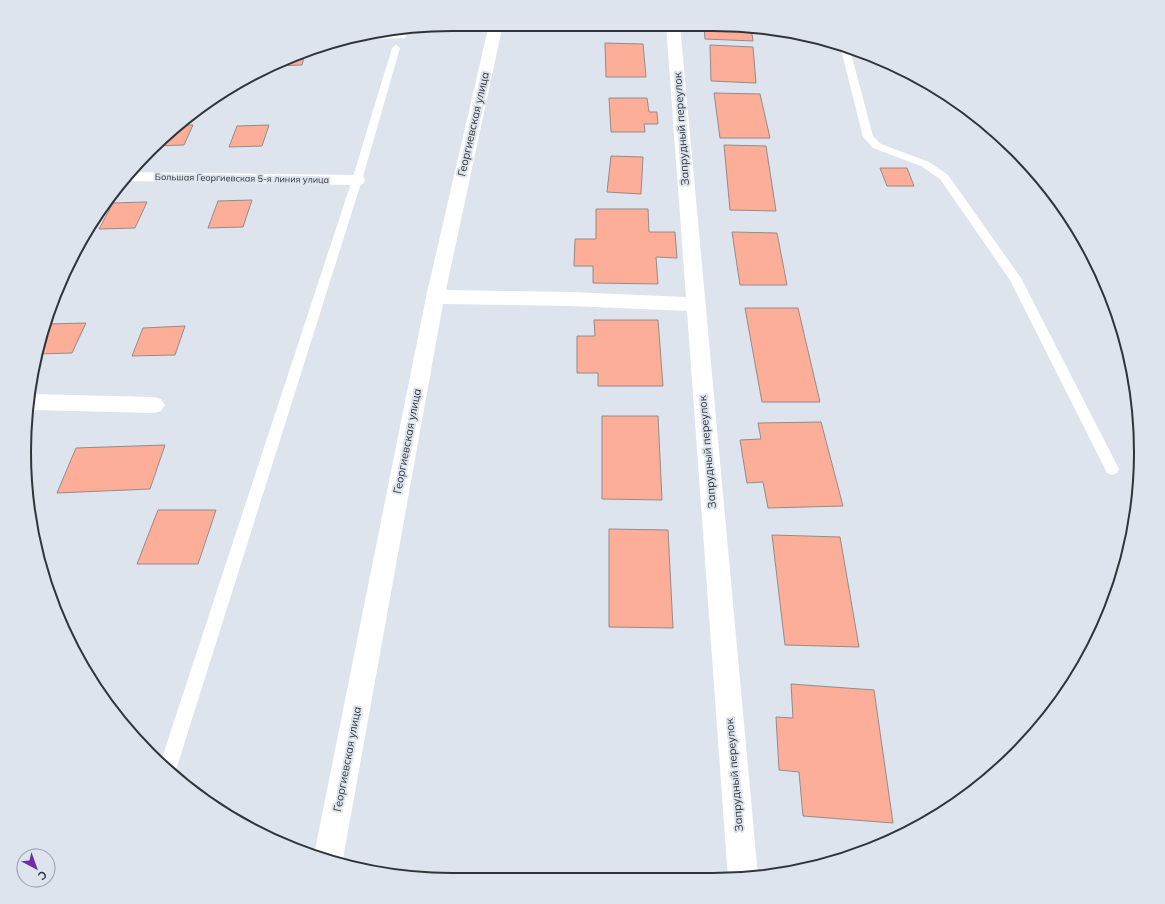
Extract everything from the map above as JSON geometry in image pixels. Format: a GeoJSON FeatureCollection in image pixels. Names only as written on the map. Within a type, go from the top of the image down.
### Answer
{"type":"FeatureCollection","features":[{"type":"Feature","properties":{"kind":"street","name":"Георгиевская улица"},"geometry":{"type":"LineString","coordinates":[[329,855],[435,297],[494,31]]}},
{"type":"Feature","properties":{"kind":"street","name":"Запрудный переулок"},"geometry":{"type":"LineString","coordinates":[[673,31],[742,872]]}},
{"type":"Feature","properties":{"kind":"street"},"geometry":{"type":"LineString","coordinates":[[386,37],[399,38]]}},
{"type":"Feature","properties":{"kind":"street","name":"Большая Георгиевская 5-я линия улица"},"geometry":{"type":"LineString","coordinates":[[133,177],[357,180]]}},
{"type":"Feature","properties":{"kind":"street"},"geometry":{"type":"LineString","coordinates":[[435,297],[570,299],[695,304]]}},
{"type":"Feature","properties":{"kind":"street"},"geometry":{"type":"LineString","coordinates":[[34,402],[154,405]]}},
{"type":"Feature","properties":{"kind":"lane"},"geometry":{"type":"LineString","coordinates":[[169,764],[357,180],[399,38]]}},
{"type":"Feature","properties":{"kind":"lane"},"geometry":{"type":"LineString","coordinates":[[846,52],[868,138],[876,146],[925,164],[944,178],[955,192],[1015,278],[1112,469]]}},
{"type":"Feature","properties":{"kind":"building"},"geometry":{"type":"Polygon","coordinates":[[[704,31],[741,32],[752,33],[753,41],[705,39],[704,31]]]}},
{"type":"Feature","properties":{"kind":"building"},"geometry":{"type":"Polygon","coordinates":[[[605,43],[643,44],[646,77],[606,77],[605,43]]]}},
{"type":"Feature","properties":{"kind":"building"},"geometry":{"type":"Polygon","coordinates":[[[710,45],[753,47],[756,83],[711,81],[710,45]]]}},
{"type":"Feature","properties":{"kind":"building"},"geometry":{"type":"Polygon","coordinates":[[[304,58],[302,65],[285,66],[304,58]]]}},
{"type":"Feature","properties":{"kind":"building"},"geometry":{"type":"Polygon","coordinates":[[[714,93],[760,94],[770,138],[720,138],[714,93]]]}},
{"type":"Feature","properties":{"kind":"building"},"geometry":{"type":"Polygon","coordinates":[[[609,98],[647,98],[649,112],[657,112],[658,124],[644,124],[645,132],[611,132],[609,98]]]}},
{"type":"Feature","properties":{"kind":"building"},"geometry":{"type":"Polygon","coordinates":[[[187,125],[193,125],[184,145],[163,146],[187,125]]]}},
{"type":"Feature","properties":{"kind":"building"},"geometry":{"type":"Polygon","coordinates":[[[269,125],[262,146],[229,147],[237,126],[269,125]]]}},
{"type":"Feature","properties":{"kind":"building"},"geometry":{"type":"Polygon","coordinates":[[[724,145],[766,146],[776,211],[730,210],[724,145]]]}},
{"type":"Feature","properties":{"kind":"building"},"geometry":{"type":"Polygon","coordinates":[[[611,156],[643,157],[641,194],[607,192],[611,156]]]}},
{"type":"Feature","properties":{"kind":"building"},"geometry":{"type":"Polygon","coordinates":[[[880,168],[907,168],[914,186],[887,186],[880,168]]]}},
{"type":"Feature","properties":{"kind":"building"},"geometry":{"type":"Polygon","coordinates":[[[252,200],[243,227],[208,228],[218,201],[252,200]]]}},
{"type":"Feature","properties":{"kind":"building"},"geometry":{"type":"Polygon","coordinates":[[[147,202],[135,228],[99,229],[113,203],[147,202]]]}},
{"type":"Feature","properties":{"kind":"building"},"geometry":{"type":"Polygon","coordinates":[[[596,209],[648,209],[649,232],[675,232],[677,258],[656,257],[658,284],[593,283],[593,266],[574,266],[575,239],[596,239],[596,209]]]}},
{"type":"Feature","properties":{"kind":"building"},"geometry":{"type":"Polygon","coordinates":[[[732,232],[777,233],[787,285],[740,285],[732,232]]]}},
{"type":"Feature","properties":{"kind":"building"},"geometry":{"type":"Polygon","coordinates":[[[745,308],[798,308],[820,402],[762,402],[745,308]]]}},
{"type":"Feature","properties":{"kind":"building"},"geometry":{"type":"Polygon","coordinates":[[[594,320],[658,320],[663,386],[598,386],[598,373],[577,373],[577,336],[595,336],[594,320]]]}},
{"type":"Feature","properties":{"kind":"building"},"geometry":{"type":"Polygon","coordinates":[[[86,323],[72,353],[43,354],[51,324],[86,323]]]}},
{"type":"Feature","properties":{"kind":"building"},"geometry":{"type":"Polygon","coordinates":[[[185,326],[175,355],[132,356],[143,328],[185,326]]]}},
{"type":"Feature","properties":{"kind":"building"},"geometry":{"type":"Polygon","coordinates":[[[602,416],[658,416],[662,500],[602,499],[602,416]]]}},
{"type":"Feature","properties":{"kind":"building"},"geometry":{"type":"Polygon","coordinates":[[[821,422],[843,506],[768,508],[763,482],[747,483],[740,440],[761,439],[758,423],[821,422]]]}},
{"type":"Feature","properties":{"kind":"building"},"geometry":{"type":"Polygon","coordinates":[[[165,445],[150,489],[57,493],[76,448],[165,445]]]}},
{"type":"Feature","properties":{"kind":"building"},"geometry":{"type":"Polygon","coordinates":[[[158,510],[216,510],[198,564],[137,564],[158,510]]]}},
{"type":"Feature","properties":{"kind":"building"},"geometry":{"type":"Polygon","coordinates":[[[609,529],[668,530],[673,628],[609,627],[609,529]]]}},
{"type":"Feature","properties":{"kind":"building"},"geometry":{"type":"Polygon","coordinates":[[[772,535],[840,537],[859,647],[785,645],[772,535]]]}},
{"type":"Feature","properties":{"kind":"building"},"geometry":{"type":"Polygon","coordinates":[[[791,684],[874,690],[893,823],[803,816],[799,772],[779,770],[776,717],[793,718],[791,684]]]}}]}
